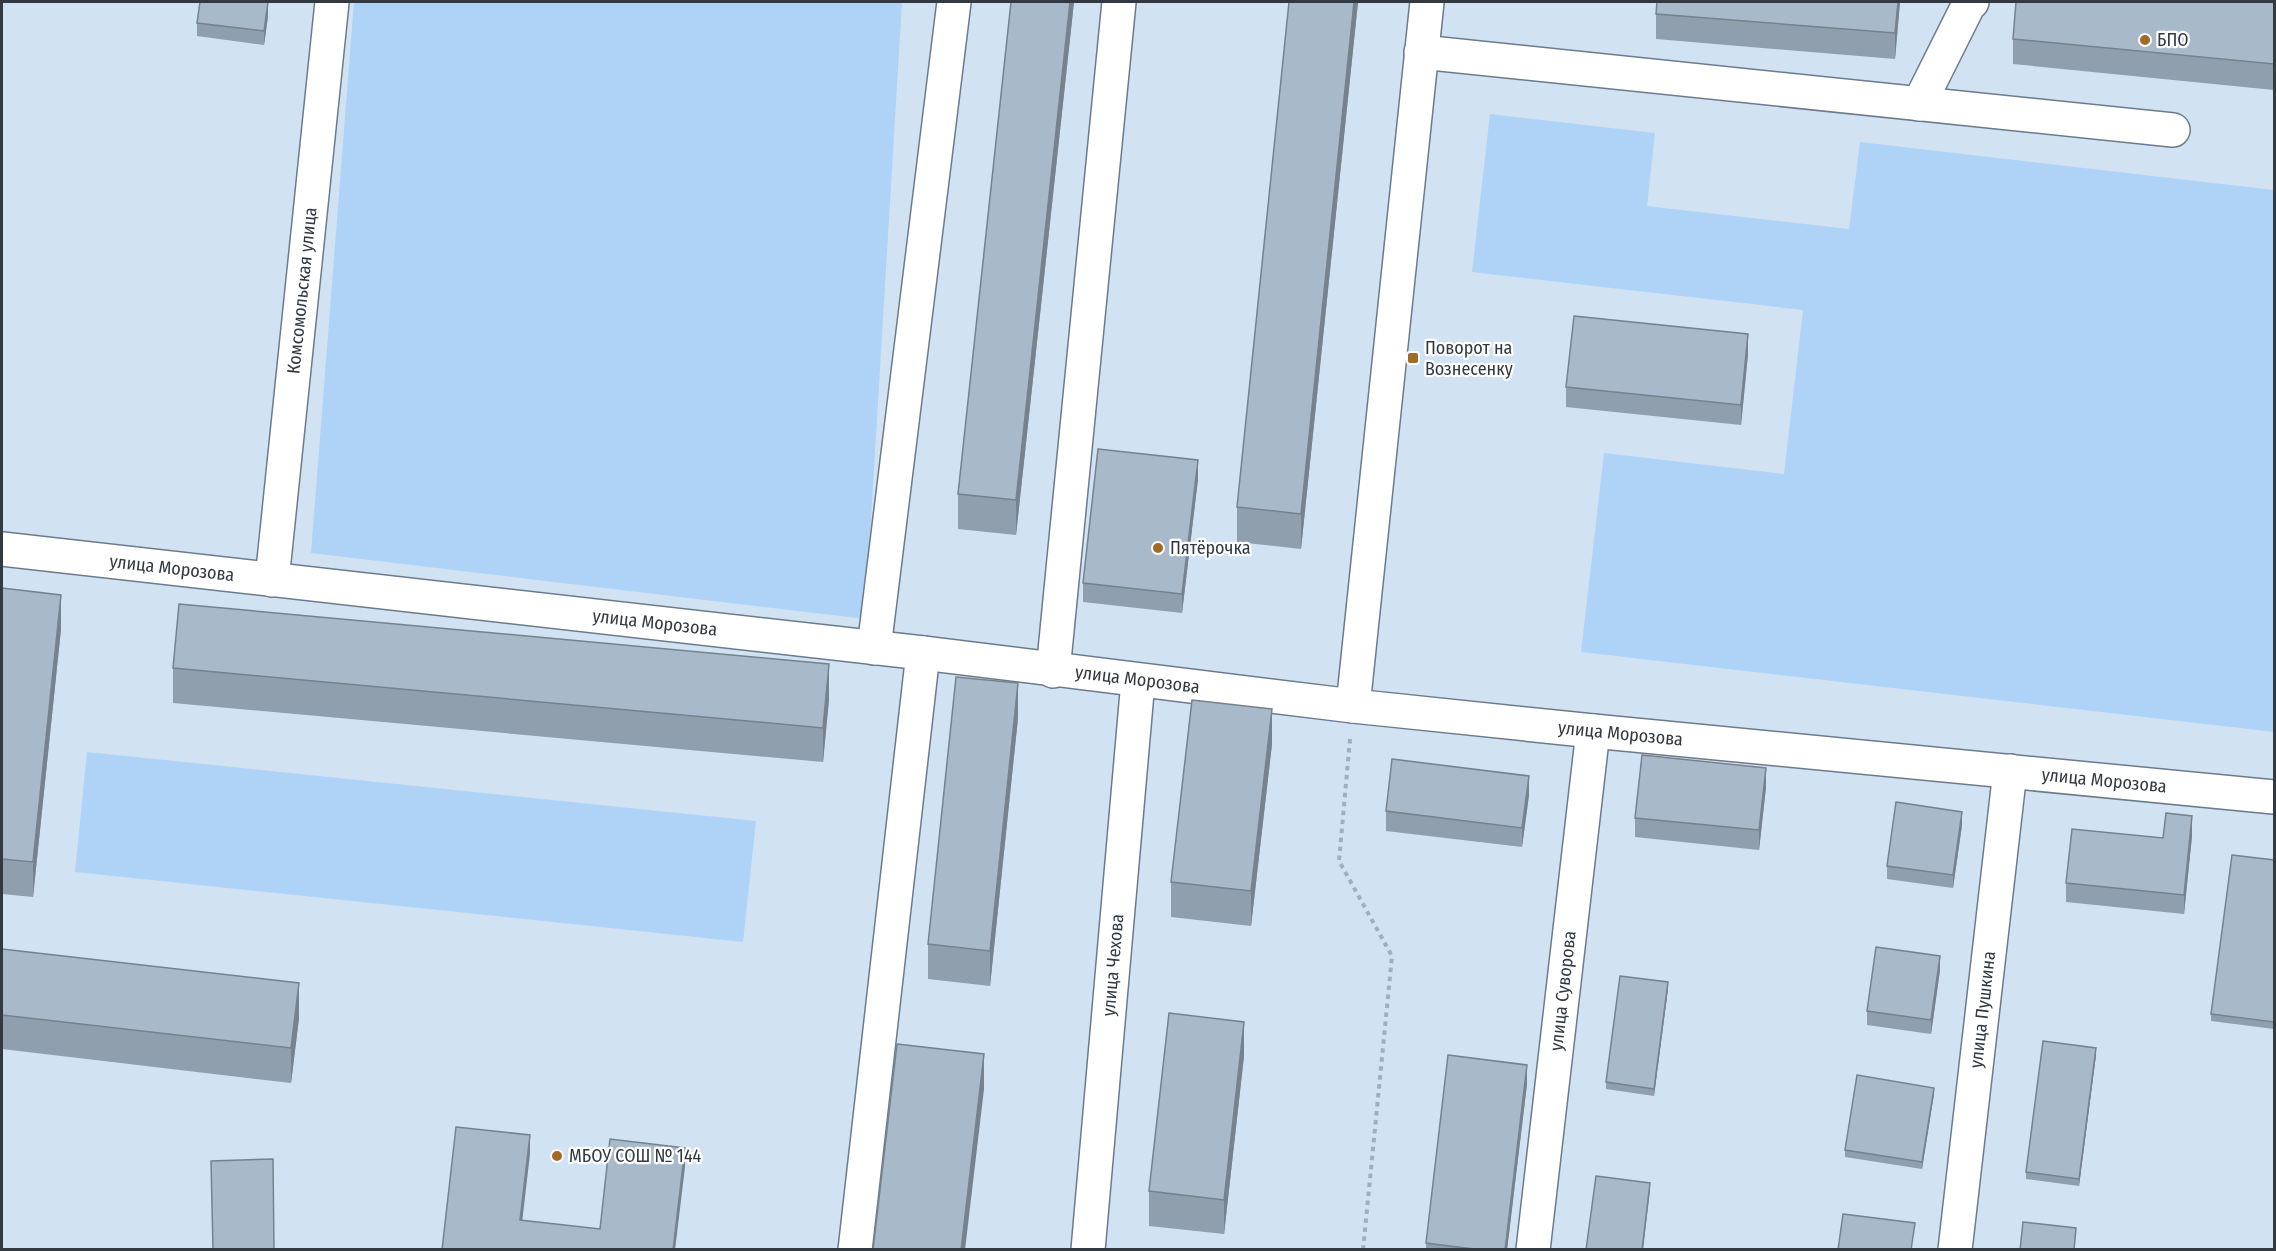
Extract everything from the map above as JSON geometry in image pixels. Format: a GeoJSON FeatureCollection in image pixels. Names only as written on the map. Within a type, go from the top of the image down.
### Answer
{"type":"FeatureCollection","features":[{"type":"Feature","properties":{"kind":"street","name":"Комсомольская улица"},"geometry":{"type":"LineString","coordinates":[[272,580],[332,2]]}},
{"type":"Feature","properties":{"kind":"street"},"geometry":{"type":"LineString","coordinates":[[874,648],[954,2]]}},
{"type":"Feature","properties":{"kind":"street"},"geometry":{"type":"LineString","coordinates":[[1053,670],[1119,2]]}},
{"type":"Feature","properties":{"kind":"street"},"geometry":{"type":"LineString","coordinates":[[1353,706],[1427,2]]}},
{"type":"Feature","properties":{"kind":"street"},"geometry":{"type":"LineString","coordinates":[[1919,104],[1972,2]]}},
{"type":"Feature","properties":{"kind":"street"},"geometry":{"type":"LineString","coordinates":[[1422,52],[2173,130]]}},
{"type":"Feature","properties":{"kind":"street","name":"улица Морозова"},"geometry":{"type":"LineString","coordinates":[[2,549],[922,653],[1353,706],[2274,797]]}},
{"type":"Feature","properties":{"kind":"street"},"geometry":{"type":"LineString","coordinates":[[855,1250],[922,653]]}},
{"type":"Feature","properties":{"kind":"street","name":"улица Чехова"},"geometry":{"type":"LineString","coordinates":[[1088,1250],[1138,681]]}},
{"type":"Feature","properties":{"kind":"street","name":"улица Суворова"},"geometry":{"type":"LineString","coordinates":[[1533,1250],[1593,731]]}},
{"type":"Feature","properties":{"kind":"street","name":"улица Пушкина"},"geometry":{"type":"LineString","coordinates":[[1955,1250],[2010,771]]}},
{"type":"Feature","properties":{"kind":"path"},"geometry":{"type":"LineString","coordinates":[[1353,706],[1339,861],[1392,956],[1363,1250]]}},
{"type":"Feature","properties":{"kind":"shaded area"},"geometry":{"type":"Polygon","coordinates":[[[354,2],[902,2],[865,619],[311,553],[354,2]]]}},
{"type":"Feature","properties":{"kind":"shaded area"},"geometry":{"type":"Polygon","coordinates":[[[1490,114],[1655,133],[1647,206],[1849,229],[1860,142],[2274,190],[2274,732],[1581,652],[1604,453],[1784,474],[1803,310],[1472,272],[1490,114]]]}},
{"type":"Feature","properties":{"kind":"shaded area"},"geometry":{"type":"Polygon","coordinates":[[[87,752],[756,821],[743,942],[75,872],[87,752]]]}},
{"type":"Feature","properties":{"kind":"building"},"geometry":{"type":"Polygon","coordinates":[[[200,2],[268,2],[264,31],[197,23],[200,2]]]}},
{"type":"Feature","properties":{"kind":"building"},"geometry":{"type":"Polygon","coordinates":[[[1011,2],[1070,2],[1016,500],[958,494],[1011,2]]]}},
{"type":"Feature","properties":{"kind":"building"},"geometry":{"type":"Polygon","coordinates":[[[1289,2],[1354,2],[1301,514],[1237,507],[1289,2]]]}},
{"type":"Feature","properties":{"kind":"building"},"geometry":{"type":"Polygon","coordinates":[[[1657,2],[1898,2],[1895,33],[1656,14],[1657,2]]]}},
{"type":"Feature","properties":{"kind":"building","name":"БПО"},"geometry":{"type":"Polygon","coordinates":[[[2016,2],[2274,2],[2274,64],[2013,39],[2016,2]]]}},
{"type":"Feature","properties":{"kind":"building"},"geometry":{"type":"Polygon","coordinates":[[[1574,316],[1748,334],[1741,405],[1566,387],[1574,316]]]}},
{"type":"Feature","properties":{"kind":"building"},"geometry":{"type":"Polygon","coordinates":[[[1098,449],[1198,460],[1182,594],[1083,583],[1098,449]]]}},
{"type":"Feature","properties":{"kind":"building"},"geometry":{"type":"Polygon","coordinates":[[[2,588],[61,595],[33,862],[2,859],[2,588]]]}},
{"type":"Feature","properties":{"kind":"building"},"geometry":{"type":"Polygon","coordinates":[[[179,604],[829,664],[823,728],[173,668],[179,604]]]}},
{"type":"Feature","properties":{"kind":"building"},"geometry":{"type":"Polygon","coordinates":[[[956,677],[1018,683],[990,951],[928,944],[956,677]]]}},
{"type":"Feature","properties":{"kind":"building"},"geometry":{"type":"Polygon","coordinates":[[[1192,700],[1272,709],[1251,891],[1171,882],[1192,700]]]}},
{"type":"Feature","properties":{"kind":"building"},"geometry":{"type":"Polygon","coordinates":[[[1642,755],[1766,768],[1759,830],[1635,818],[1642,755]]]}},
{"type":"Feature","properties":{"kind":"building"},"geometry":{"type":"Polygon","coordinates":[[[1392,759],[1529,776],[1522,828],[1386,811],[1392,759]]]}},
{"type":"Feature","properties":{"kind":"building"},"geometry":{"type":"Polygon","coordinates":[[[1896,802],[1962,812],[1953,875],[1887,866],[1896,802]]]}},
{"type":"Feature","properties":{"kind":"building"},"geometry":{"type":"Polygon","coordinates":[[[2166,813],[2192,816],[2184,895],[2066,883],[2072,829],[2163,838],[2166,813]]]}},
{"type":"Feature","properties":{"kind":"building"},"geometry":{"type":"Polygon","coordinates":[[[2232,855],[2274,860],[2274,1022],[2211,1014],[2232,855]]]}},
{"type":"Feature","properties":{"kind":"building"},"geometry":{"type":"Polygon","coordinates":[[[1876,947],[1940,956],[1931,1020],[1867,1011],[1876,947]]]}},
{"type":"Feature","properties":{"kind":"building"},"geometry":{"type":"Polygon","coordinates":[[[2,949],[299,983],[291,1048],[2,1015],[2,949]]]}},
{"type":"Feature","properties":{"kind":"building"},"geometry":{"type":"Polygon","coordinates":[[[1620,976],[1668,982],[1654,1089],[1606,1082],[1620,976]]]}},
{"type":"Feature","properties":{"kind":"building"},"geometry":{"type":"Polygon","coordinates":[[[1169,1013],[1244,1022],[1224,1200],[1149,1191],[1169,1013]]]}},
{"type":"Feature","properties":{"kind":"building"},"geometry":{"type":"Polygon","coordinates":[[[2043,1041],[2096,1048],[2079,1179],[2026,1172],[2043,1041]]]}},
{"type":"Feature","properties":{"kind":"building"},"geometry":{"type":"Polygon","coordinates":[[[897,1044],[984,1054],[961,1250],[873,1250],[897,1044]]]}},
{"type":"Feature","properties":{"kind":"building"},"geometry":{"type":"Polygon","coordinates":[[[1448,1055],[1527,1065],[1505,1250],[1482,1250],[1426,1243],[1448,1055]]]}},
{"type":"Feature","properties":{"kind":"building"},"geometry":{"type":"Polygon","coordinates":[[[1857,1075],[1934,1088],[1922,1162],[1845,1150],[1857,1075]]]}},
{"type":"Feature","properties":{"kind":"building"},"geometry":{"type":"Polygon","coordinates":[[[456,1127],[530,1135],[520,1220],[600,1229],[610,1139],[685,1148],[673,1250],[442,1250],[456,1127]]]}},
{"type":"Feature","properties":{"kind":"building"},"geometry":{"type":"Polygon","coordinates":[[[273,1159],[274,1250],[213,1250],[211,1161],[273,1159]]]}},
{"type":"Feature","properties":{"kind":"building"},"geometry":{"type":"Polygon","coordinates":[[[1596,1176],[1650,1183],[1642,1250],[1586,1250],[1596,1176]]]}},
{"type":"Feature","properties":{"kind":"building"},"geometry":{"type":"Polygon","coordinates":[[[1843,1214],[1915,1223],[1911,1250],[1838,1250],[1843,1214]]]}},
{"type":"Feature","properties":{"kind":"building"},"geometry":{"type":"Polygon","coordinates":[[[2023,1222],[2076,1228],[2074,1250],[2020,1250],[2023,1222]]]}},
{"type":"Feature","properties":{"kind":"place","name":"БПО"},"geometry":{"type":"Point","coordinates":[2145,40]}},
{"type":"Feature","properties":{"kind":"place","name":"Поворот на Вознесенку"},"geometry":{"type":"Point","coordinates":[1413,358]}},
{"type":"Feature","properties":{"kind":"place","name":"Пятёрочка"},"geometry":{"type":"Point","coordinates":[1158,548]}},
{"type":"Feature","properties":{"kind":"place","name":"МБОУ СОШ № 144"},"geometry":{"type":"Point","coordinates":[557,1156]}}]}
